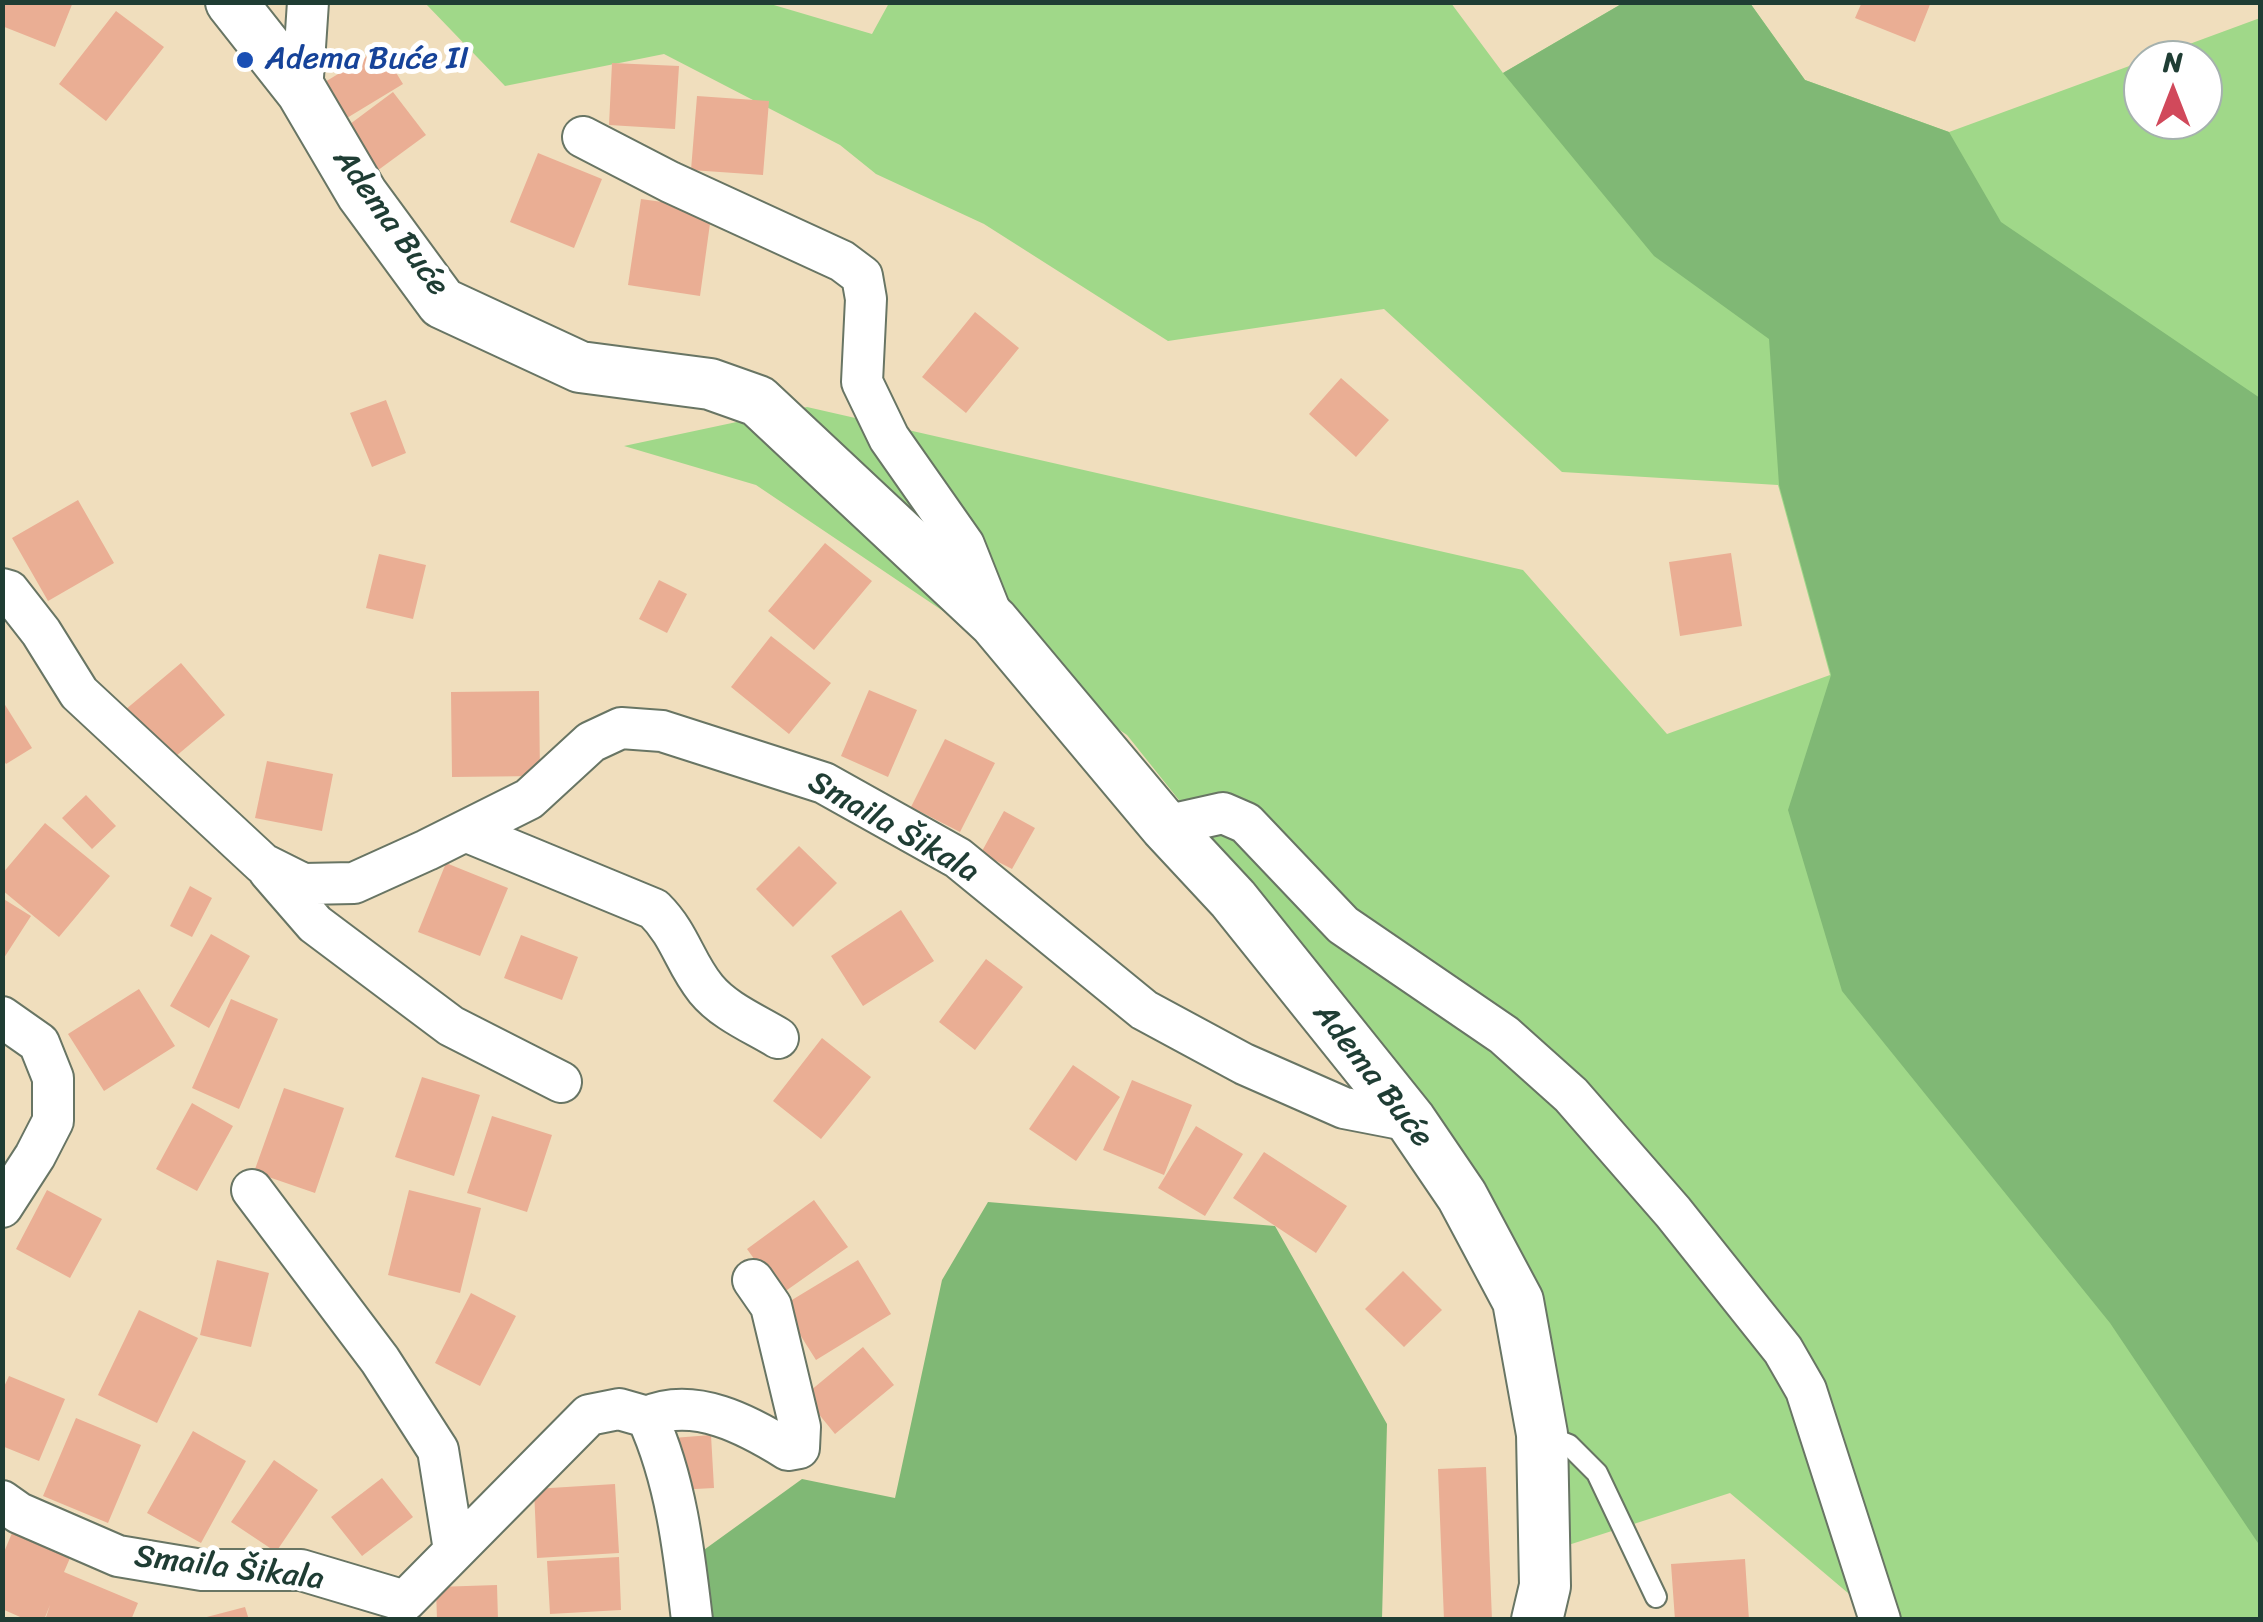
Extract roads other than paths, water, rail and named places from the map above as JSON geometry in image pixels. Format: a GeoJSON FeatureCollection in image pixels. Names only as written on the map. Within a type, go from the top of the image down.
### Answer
{"type":"FeatureCollection","features":[{"type":"Feature","properties":{"kind":"street","name":"Adema Buće"},"geometry":{"type":"LineString","coordinates":[[232,2],[302,92],[362,194],[442,303],[580,367],[710,384],[758,401],[994,622],[1165,826],[1233,900],[1410,1120],[1462,1196],[1518,1300],[1542,1434],[1545,1586],[1537,1620]]}},
{"type":"Feature","properties":{"kind":"street"},"geometry":{"type":"LineString","coordinates":[[302,92],[308,2]]}},
{"type":"Feature","properties":{"kind":"street","name":"Adema Buće"},"geometry":{"type":"LineString","coordinates":[[583,137],[670,182],[842,260],[862,276],[866,299],[862,382],[889,438],[964,545],[994,622]]}},
{"type":"Feature","properties":{"kind":"street","name":"Smaila Šikala"},"geometry":{"type":"LineString","coordinates":[[2,589],[9,591],[41,632],[79,694],[263,864],[303,884],[354,883],[465,831],[530,798],[591,742],[620,728],[662,731],[824,783],[958,858],[1144,1010],[1244,1064],[1344,1108],[1410,1120]]}},
{"type":"Feature","properties":{"kind":"street"},"geometry":{"type":"LineString","coordinates":[[1165,826],[1223,813],[1246,823],[1344,925],[1504,1035],[1570,1095],[1673,1212],[1783,1350],[1806,1390],[1880,1620]]}},
{"type":"Feature","properties":{"kind":"street"},"geometry":{"type":"LineString","coordinates":[[465,831],[654,909],[673,928],[712,996],[778,1038]]}},
{"type":"Feature","properties":{"kind":"street"},"geometry":{"type":"LineString","coordinates":[[263,864],[315,924],[451,1026],[561,1082]]}},
{"type":"Feature","properties":{"kind":"street"},"geometry":{"type":"LineString","coordinates":[[2,1017],[38,1044],[53,1078],[52,1121],[36,1156],[2,1207]]}},
{"type":"Feature","properties":{"kind":"street"},"geometry":{"type":"LineString","coordinates":[[252,1190],[380,1360],[438,1450],[454,1550]]}},
{"type":"Feature","properties":{"kind":"street","name":"Smaila Šikala"},"geometry":{"type":"LineString","coordinates":[[2,1501],[19,1513],[118,1556],[202,1570],[301,1570],[409,1610],[454,1550],[589,1415],[618,1409],[647,1417],[682,1408],[723,1417],[788,1450],[799,1448],[800,1427],[771,1306],[753,1280]]}},
{"type":"Feature","properties":{"kind":"street"},"geometry":{"type":"LineString","coordinates":[[647,1417],[661,1447],[682,1540],[692,1620]]}},
{"type":"Feature","properties":{"kind":"lane"},"geometry":{"type":"LineString","coordinates":[[1542,1434],[1569,1445],[1597,1474],[1656,1597]]}},
{"type":"Feature","properties":{"kind":"place","name":"Adema Buće II"},"geometry":{"type":"Point","coordinates":[245,60]}}]}
